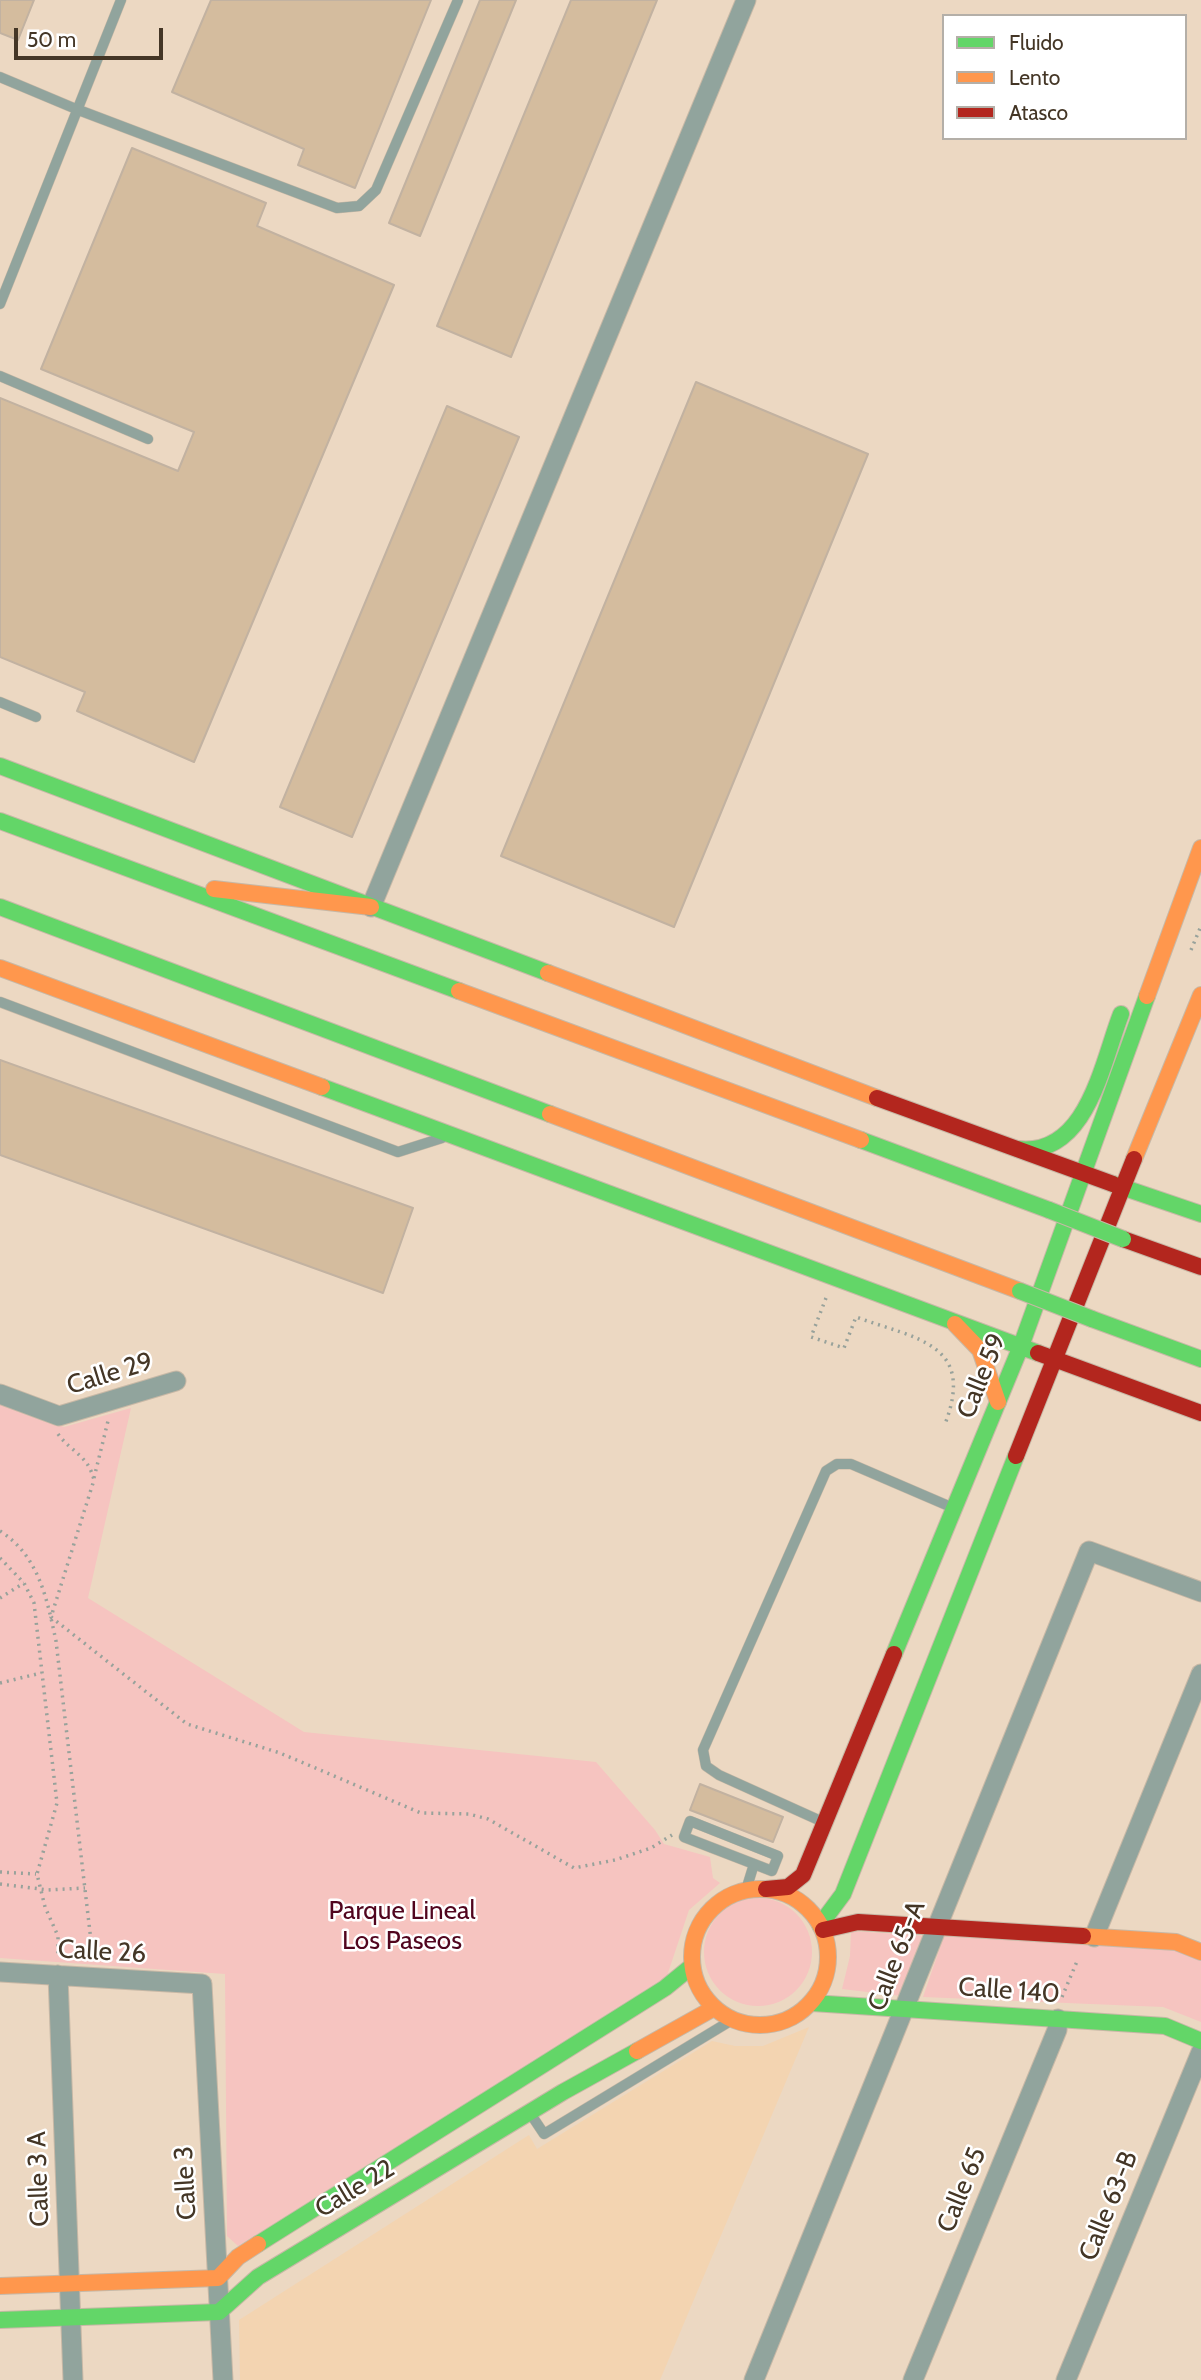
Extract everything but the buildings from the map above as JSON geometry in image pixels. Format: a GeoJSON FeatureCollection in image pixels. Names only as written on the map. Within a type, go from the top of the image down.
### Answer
{"type":"FeatureCollection","features":[{"type":"Feature","properties":{"kind":"main road"},"geometry":{"type":"LineString","coordinates":[[0,766],[1005,1146],[1201,1214]]}},
{"type":"Feature","properties":{"kind":"main road"},"geometry":{"type":"LineString","coordinates":[[0,821],[1201,1267]]}},
{"type":"Feature","properties":{"kind":"main road","name":"Calle 59"},"geometry":{"type":"LineString","coordinates":[[766,1889],[788,1887],[803,1875],[825,1823],[1021,1346],[1201,848]]}},
{"type":"Feature","properties":{"kind":"main road"},"geometry":{"type":"LineString","coordinates":[[1005,1146],[1033,1152],[1051,1147],[1074,1127],[1129,994],[1190,877]]}},
{"type":"Feature","properties":{"kind":"main road"},"geometry":{"type":"LineString","coordinates":[[165,884],[371,907]]}},
{"type":"Feature","properties":{"kind":"main road"},"geometry":{"type":"LineString","coordinates":[[0,907],[1201,1359]]}},
{"type":"Feature","properties":{"kind":"main road"},"geometry":{"type":"LineString","coordinates":[[0,968],[1201,1413]]}},
{"type":"Feature","properties":{"kind":"main road"},"geometry":{"type":"LineString","coordinates":[[822,1927],[843,1894],[1122,1186],[1201,995]]}},
{"type":"Feature","properties":{"kind":"main road"},"geometry":{"type":"LineString","coordinates":[[948,1318],[980,1350],[998,1402]]}},
{"type":"Feature","properties":{"kind":"main road"},"geometry":{"type":"LineString","coordinates":[[766,1889],[788,1895],[807,1907],[822,1927],[828,1948],[828,1968],[822,1987],[811,2003],[794,2017],[774,2025],[753,2026],[732,2020],[714,2008],[699,1989],[692,1966],[692,1946],[699,1926],[710,1910],[726,1897],[746,1890],[766,1889]]}},
{"type":"Feature","properties":{"kind":"main road"},"geometry":{"type":"LineString","coordinates":[[822,1927],[858,1922],[1176,1942],[1201,1952]]}},
{"type":"Feature","properties":{"kind":"main road","name":"Calle 22"},"geometry":{"type":"LineString","coordinates":[[218,2278],[238,2257],[653,1996],[692,1966]]}},
{"type":"Feature","properties":{"kind":"main road","name":"Calle 140"},"geometry":{"type":"LineString","coordinates":[[811,2003],[904,2009],[1058,2012],[1165,2026],[1201,2040]]}},
{"type":"Feature","properties":{"kind":"main road","name":"Calle 22"},"geometry":{"type":"LineString","coordinates":[[219,2312],[258,2277],[530,2113],[714,2008]]}},
{"type":"Feature","properties":{"kind":"main road"},"geometry":{"type":"LineString","coordinates":[[0,2286],[218,2278]]}},
{"type":"Feature","properties":{"kind":"main road"},"geometry":{"type":"LineString","coordinates":[[0,2320],[219,2312]]}},
{"type":"Feature","properties":{"kind":"street"},"geometry":{"type":"LineString","coordinates":[[371,907],[746,0]]}},
{"type":"Feature","properties":{"kind":"street","name":"Calle 29"},"geometry":{"type":"LineString","coordinates":[[55,1415],[176,1381]]}},
{"type":"Feature","properties":{"kind":"street"},"geometry":{"type":"LineString","coordinates":[[0,1394],[55,1415]]}},
{"type":"Feature","properties":{"kind":"street","name":"Calle 65-A"},"geometry":{"type":"LineString","coordinates":[[754,2380],[1089,1551],[1201,1592]]}},
{"type":"Feature","properties":{"kind":"street"},"geometry":{"type":"LineString","coordinates":[[1094,1937],[1201,1674]]}},
{"type":"Feature","properties":{"kind":"street","name":"Calle 26"},"geometry":{"type":"LineString","coordinates":[[0,1972],[202,1984]]}},
{"type":"Feature","properties":{"kind":"street","name":"Calle 3 A"},"geometry":{"type":"LineString","coordinates":[[60,1976],[73,2380]]}},
{"type":"Feature","properties":{"kind":"street","name":"Calle 3"},"geometry":{"type":"LineString","coordinates":[[202,1984],[223,2380]]}},
{"type":"Feature","properties":{"kind":"street","name":"Calle 65"},"geometry":{"type":"LineString","coordinates":[[913,2380],[1057,2030],[1058,2012]]}},
{"type":"Feature","properties":{"kind":"street","name":"Calle 63-B"},"geometry":{"type":"LineString","coordinates":[[1066,2380],[1201,2052]]}},
{"type":"Feature","properties":{"kind":"lane"},"geometry":{"type":"LineString","coordinates":[[0,304],[121,0]]}},
{"type":"Feature","properties":{"kind":"lane"},"geometry":{"type":"LineString","coordinates":[[0,77],[76,109],[337,208],[359,206],[376,190],[458,0]]}},
{"type":"Feature","properties":{"kind":"lane"},"geometry":{"type":"LineString","coordinates":[[0,376],[148,439]]}},
{"type":"Feature","properties":{"kind":"lane"},"geometry":{"type":"LineString","coordinates":[[0,702],[36,717]]}},
{"type":"Feature","properties":{"kind":"lane"},"geometry":{"type":"LineString","coordinates":[[0,1002],[398,1152],[452,1135]]}},
{"type":"Feature","properties":{"kind":"lane"},"geometry":{"type":"LineString","coordinates":[[825,1823],[719,1776],[706,1766],[703,1750],[826,1471],[837,1464],[851,1464],[954,1509]]}},
{"type":"Feature","properties":{"kind":"lane"},"geometry":{"type":"LineString","coordinates":[[690,1821],[778,1856],[772,1871],[754,1864],[684,1837],[690,1821]]}},
{"type":"Feature","properties":{"kind":"lane"},"geometry":{"type":"LineString","coordinates":[[746,1890],[754,1864]]}},
{"type":"Feature","properties":{"kind":"lane"},"geometry":{"type":"LineString","coordinates":[[530,2113],[544,2134],[732,2020]]}},
{"type":"Feature","properties":{"kind":"path"},"geometry":{"type":"LineString","coordinates":[[826,1298],[811,1337],[844,1348],[858,1310]]}},
{"type":"Feature","properties":{"kind":"path"},"geometry":{"type":"LineString","coordinates":[[856,1317],[928,1343],[943,1356],[951,1366],[955,1387],[945,1424]]}},
{"type":"Feature","properties":{"kind":"path"},"geometry":{"type":"LineString","coordinates":[[51,1617],[94,1480],[114,1400]]}},
{"type":"Feature","properties":{"kind":"path"},"geometry":{"type":"LineString","coordinates":[[55,1415],[52,1427],[62,1440],[77,1450],[91,1470],[94,1480]]}},
{"type":"Feature","properties":{"kind":"path"},"geometry":{"type":"LineString","coordinates":[[0,1531],[32,1562],[47,1595],[96,1978]]}},
{"type":"Feature","properties":{"kind":"path"},"geometry":{"type":"LineString","coordinates":[[0,1558],[24,1583],[34,1603],[57,1803],[37,1874],[58,1936],[60,1976]]}},
{"type":"Feature","properties":{"kind":"path"},"geometry":{"type":"LineString","coordinates":[[0,1598],[24,1583]]}},
{"type":"Feature","properties":{"kind":"path"},"geometry":{"type":"LineString","coordinates":[[51,1617],[187,1724],[280,1753],[421,1813],[469,1814],[488,1819],[574,1868],[615,1860],[651,1848],[669,1835],[684,1837]]}},
{"type":"Feature","properties":{"kind":"path"},"geometry":{"type":"LineString","coordinates":[[0,1683],[41,1673]]}},
{"type":"Feature","properties":{"kind":"path"},"geometry":{"type":"LineString","coordinates":[[0,1872],[37,1874]]}},
{"type":"Feature","properties":{"kind":"path"},"geometry":{"type":"LineString","coordinates":[[0,1884],[41,1889],[85,1888]]}},
{"type":"Feature","properties":{"kind":"path"},"geometry":{"type":"LineString","coordinates":[[1058,2012],[1079,1958]]}},
{"type":"Feature","properties":{"kind":"shaded area"},"geometry":{"type":"Polygon","coordinates":[[[809,2027],[660,2380],[240,2380],[239,2320],[529,2135],[537,2149],[712,2041],[735,2046],[763,2046],[809,2027]]]}},
{"type":"Feature","properties":{"kind":"green space","name":"Parque Lineal Los Paseos"},"geometry":{"type":"Polygon","coordinates":[[[0,1400],[64,1427],[131,1408],[88,1598],[304,1732],[596,1762],[664,1844],[710,1857],[713,1878],[720,1883],[689,1910],[667,1976],[238,2246],[227,2236],[225,1974],[0,1958],[0,1400]]]}},
{"type":"Feature","properties":{"kind":"green space"},"geometry":{"type":"Polygon","coordinates":[[[758,1898],[779,1902],[796,1914],[808,1931],[812,1952],[808,1973],[796,1990],[779,2002],[758,2006],[737,2002],[720,1990],[708,1973],[704,1952],[708,1931],[720,1914],[737,1902],[758,1898]]]}},
{"type":"Feature","properties":{"kind":"green space"},"geometry":{"type":"Polygon","coordinates":[[[851,1931],[926,1936],[901,1996],[842,1989],[850,1956],[851,1931]]]}},
{"type":"Feature","properties":{"kind":"green space"},"geometry":{"type":"Polygon","coordinates":[[[944,1936],[1175,1950],[1201,1960],[1201,2022],[1163,2007],[923,1997],[944,1936]]]}},
{"type":"Feature","properties":{"kind":"traffic: fast"},"geometry":{"type":"LineString","coordinates":[[0,766],[548,973]]}},
{"type":"Feature","properties":{"kind":"traffic: fast"},"geometry":{"type":"LineString","coordinates":[[0,821],[459,991]]}},
{"type":"Feature","properties":{"kind":"traffic: fast"},"geometry":{"type":"LineString","coordinates":[[0,907],[550,1114]]}},
{"type":"Feature","properties":{"kind":"traffic: fast"},"geometry":{"type":"LineString","coordinates":[[894,1654],[1021,1346],[1147,996]]}},
{"type":"Feature","properties":{"kind":"traffic: fast"},"geometry":{"type":"LineString","coordinates":[[1018,1149],[1041,1148],[1061,1138],[1076,1123],[1098,1080],[1121,1014]]}},
{"type":"Feature","properties":{"kind":"traffic: fast"},"geometry":{"type":"LineString","coordinates":[[322,1087],[1038,1353]]}},
{"type":"Feature","properties":{"kind":"traffic: fast"},"geometry":{"type":"LineString","coordinates":[[861,1140],[1049,1210]]}},
{"type":"Feature","properties":{"kind":"traffic: fast"},"geometry":{"type":"LineString","coordinates":[[1113,1184],[1201,1214]]}},
{"type":"Feature","properties":{"kind":"traffic: fast"},"geometry":{"type":"LineString","coordinates":[[1049,1210],[1123,1239]]}},
{"type":"Feature","properties":{"kind":"traffic: fast"},"geometry":{"type":"LineString","coordinates":[[1020,1291],[1092,1319]]}},
{"type":"Feature","properties":{"kind":"traffic: fast"},"geometry":{"type":"LineString","coordinates":[[1092,1319],[1201,1359]]}},
{"type":"Feature","properties":{"kind":"traffic: fast"},"geometry":{"type":"LineString","coordinates":[[820,1925],[843,1894],[1016,1456]]}},
{"type":"Feature","properties":{"kind":"traffic: fast"},"geometry":{"type":"LineString","coordinates":[[258,2244],[665,1988],[692,1966]]}},
{"type":"Feature","properties":{"kind":"traffic: fast"},"geometry":{"type":"LineString","coordinates":[[812,2003],[1165,2026],[1201,2041]]}},
{"type":"Feature","properties":{"kind":"traffic: fast"},"geometry":{"type":"LineString","coordinates":[[0,2320],[219,2312],[258,2277],[563,2092],[637,2051]]}},
{"type":"Feature","properties":{"kind":"traffic: slow"},"geometry":{"type":"LineString","coordinates":[[1147,996],[1201,848]]}},
{"type":"Feature","properties":{"kind":"traffic: slow"},"geometry":{"type":"LineString","coordinates":[[214,889],[371,907]]}},
{"type":"Feature","properties":{"kind":"traffic: slow"},"geometry":{"type":"LineString","coordinates":[[0,968],[322,1087]]}},
{"type":"Feature","properties":{"kind":"traffic: slow"},"geometry":{"type":"LineString","coordinates":[[548,973],[877,1098]]}},
{"type":"Feature","properties":{"kind":"traffic: slow"},"geometry":{"type":"LineString","coordinates":[[459,991],[861,1140]]}},
{"type":"Feature","properties":{"kind":"traffic: slow"},"geometry":{"type":"LineString","coordinates":[[1134,1159],[1201,995]]}},
{"type":"Feature","properties":{"kind":"traffic: slow"},"geometry":{"type":"LineString","coordinates":[[550,1114],[1020,1291]]}},
{"type":"Feature","properties":{"kind":"traffic: slow"},"geometry":{"type":"LineString","coordinates":[[955,1324],[980,1350],[998,1402]]}},
{"type":"Feature","properties":{"kind":"traffic: slow"},"geometry":{"type":"LineString","coordinates":[[760,1889],[786,1894],[808,1909],[823,1931],[828,1957],[823,1983],[808,2005],[786,2020],[760,2025],[734,2020],[712,2005],[697,1983],[692,1957],[697,1931],[712,1909],[734,1894],[760,1889]]}},
{"type":"Feature","properties":{"kind":"traffic: slow"},"geometry":{"type":"LineString","coordinates":[[1083,1936],[1176,1942],[1201,1952]]}},
{"type":"Feature","properties":{"kind":"traffic: slow"},"geometry":{"type":"LineString","coordinates":[[637,2051],[714,2008]]}},
{"type":"Feature","properties":{"kind":"traffic: slow"},"geometry":{"type":"LineString","coordinates":[[0,2286],[218,2278],[238,2257],[258,2244]]}},
{"type":"Feature","properties":{"kind":"traffic: jam"},"geometry":{"type":"LineString","coordinates":[[877,1098],[1113,1184]]}},
{"type":"Feature","properties":{"kind":"traffic: jam"},"geometry":{"type":"LineString","coordinates":[[1016,1456],[1134,1159]]}},
{"type":"Feature","properties":{"kind":"traffic: jam"},"geometry":{"type":"LineString","coordinates":[[1123,1239],[1201,1267]]}},
{"type":"Feature","properties":{"kind":"traffic: jam"},"geometry":{"type":"LineString","coordinates":[[1038,1353],[1201,1413]]}},
{"type":"Feature","properties":{"kind":"traffic: jam"},"geometry":{"type":"LineString","coordinates":[[766,1889],[788,1887],[803,1875],[894,1654]]}},
{"type":"Feature","properties":{"kind":"traffic: jam"},"geometry":{"type":"LineString","coordinates":[[823,1930],[858,1922],[1083,1936]]}}]}
